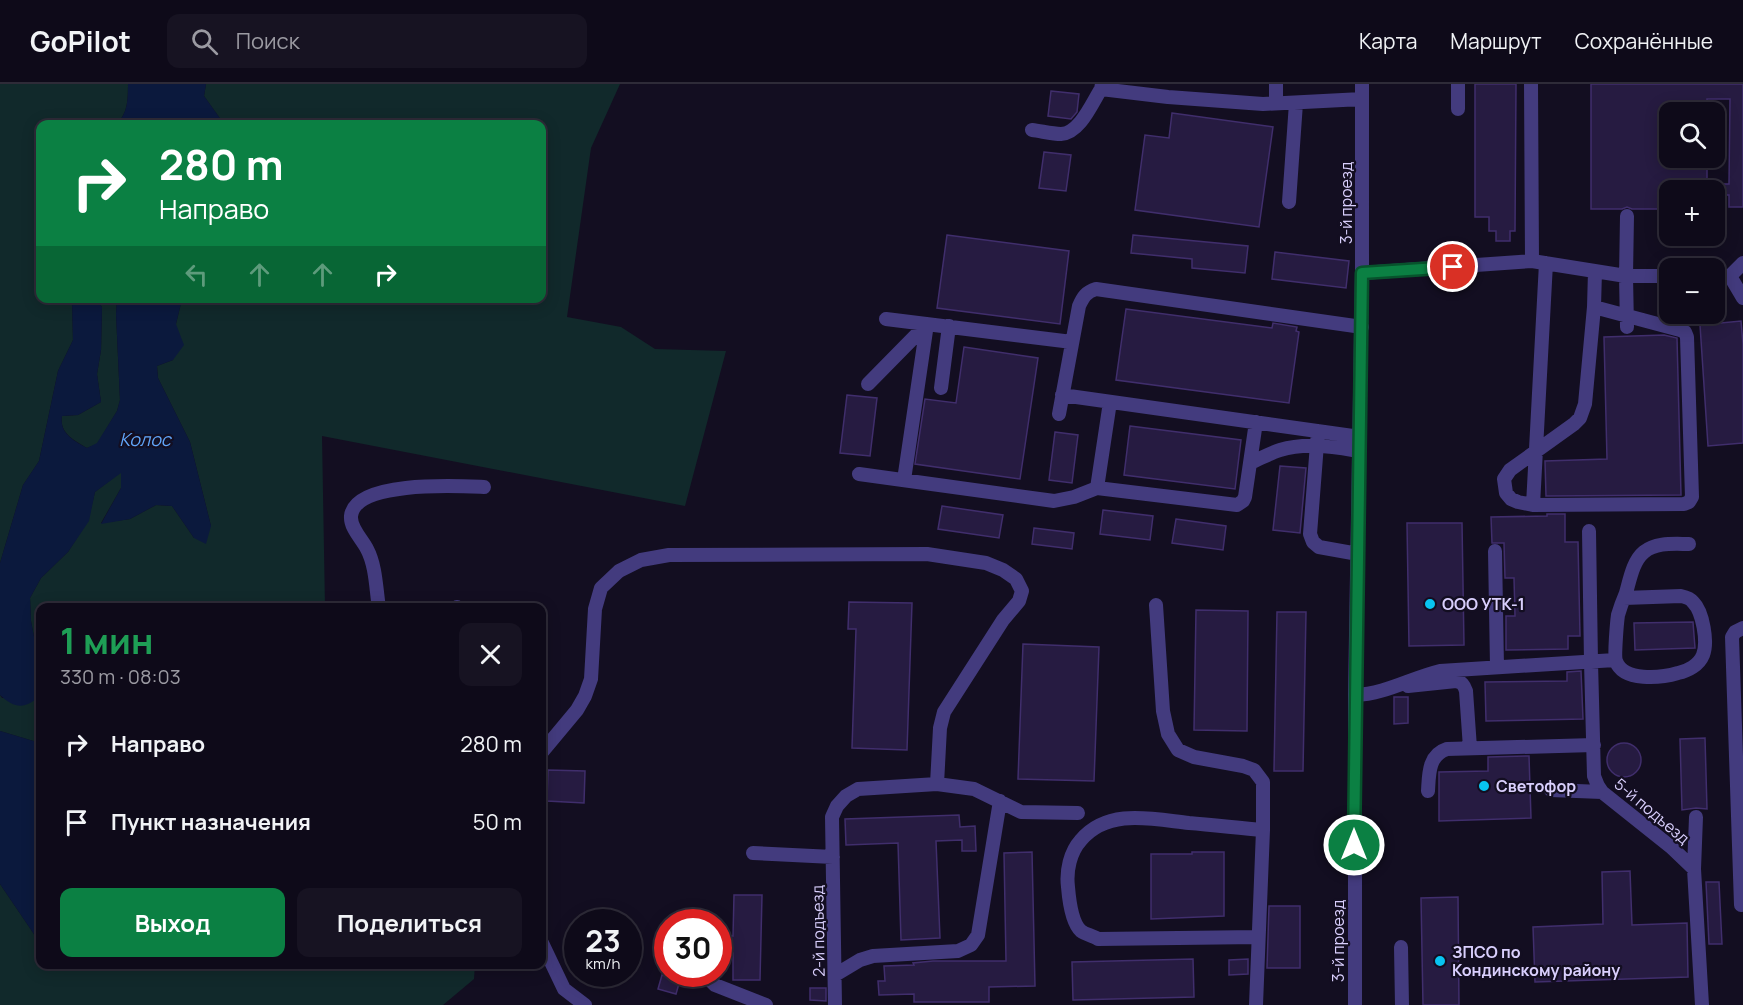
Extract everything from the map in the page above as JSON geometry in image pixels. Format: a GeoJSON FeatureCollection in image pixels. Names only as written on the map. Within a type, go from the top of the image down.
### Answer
{"type":"FeatureCollection","features":[{"type":"Feature","properties":{"kind":"street"},"geometry":{"type":"LineString","coordinates":[[1276,84],[1276,104]]}},
{"type":"Feature","properties":{"kind":"street","name":"3-й проезд"},"geometry":{"type":"LineString","coordinates":[[1355,1005],[1355,695],[1362,327],[1362,84]]}},
{"type":"Feature","properties":{"kind":"street"},"geometry":{"type":"LineString","coordinates":[[1458,84],[1458,109]]}},
{"type":"Feature","properties":{"kind":"street"},"geometry":{"type":"LineString","coordinates":[[1531,84],[1539,262],[1533,505]]}},
{"type":"Feature","properties":{"kind":"street"},"geometry":{"type":"LineString","coordinates":[[1032,130],[1062,134],[1070,132],[1077,127],[1101,86],[1168,97],[1276,104],[1362,99]]}},
{"type":"Feature","properties":{"kind":"street"},"geometry":{"type":"LineString","coordinates":[[1289,202],[1296,103]]}},
{"type":"Feature","properties":{"kind":"street"},"geometry":{"type":"LineString","coordinates":[[1627,216],[1627,321]]}},
{"type":"Feature","properties":{"kind":"street"},"geometry":{"type":"LineString","coordinates":[[1362,273],[1539,262],[1626,276],[1659,276]]}},
{"type":"Feature","properties":{"kind":"street"},"geometry":{"type":"LineString","coordinates":[[1725,276],[1730,276],[1743,263]]}},
{"type":"Feature","properties":{"kind":"street"},"geometry":{"type":"LineString","coordinates":[[1594,307],[1627,321],[1680,330],[1688,337],[1692,497],[1689,502],[1684,504],[1533,505],[1518,502],[1506,494],[1504,480],[1510,470],[1575,424],[1583,412],[1594,307],[1595,271]]}},
{"type":"Feature","properties":{"kind":"street"},"geometry":{"type":"LineString","coordinates":[[1730,276],[1743,298]]}},
{"type":"Feature","properties":{"kind":"street"},"geometry":{"type":"LineString","coordinates":[[1059,414],[1079,306],[1082,298],[1089,291],[1096,289],[1362,327]]}},
{"type":"Feature","properties":{"kind":"street"},"geometry":{"type":"LineString","coordinates":[[886,319],[1072,342]]}},
{"type":"Feature","properties":{"kind":"street"},"geometry":{"type":"LineString","coordinates":[[868,384],[927,324]]}},
{"type":"Feature","properties":{"kind":"street"},"geometry":{"type":"LineString","coordinates":[[904,480],[927,324]]}},
{"type":"Feature","properties":{"kind":"street"},"geometry":{"type":"LineString","coordinates":[[940,388],[949,327]]}},
{"type":"Feature","properties":{"kind":"street"},"geometry":{"type":"LineString","coordinates":[[1062,394],[1318,431],[1359,444]]}},
{"type":"Feature","properties":{"kind":"street"},"geometry":{"type":"LineString","coordinates":[[1097,488],[1110,402]]}},
{"type":"Feature","properties":{"kind":"street"},"geometry":{"type":"LineString","coordinates":[[859,474],[1054,501],[1074,497],[1097,488],[1237,505],[1245,497],[1256,422]]}},
{"type":"Feature","properties":{"kind":"street"},"geometry":{"type":"LineString","coordinates":[[1318,431],[1310,526],[1313,542],[1319,547],[1358,554]]}},
{"type":"Feature","properties":{"kind":"street"},"geometry":{"type":"LineString","coordinates":[[1250,463],[1282,449],[1359,444]]}},
{"type":"Feature","properties":{"kind":"street"},"geometry":{"type":"LineString","coordinates":[[378,603],[368,550],[352,524],[351,515],[354,507],[370,496],[401,488],[434,485],[484,487]]}},
{"type":"Feature","properties":{"kind":"street","name":"5-й подъезд"},"geometry":{"type":"LineString","coordinates":[[1589,531],[1594,776],[1602,792],[1671,847],[1694,869],[1702,1005]]}},
{"type":"Feature","properties":{"kind":"street"},"geometry":{"type":"LineString","coordinates":[[1624,598],[1681,596],[1688,598],[1698,608],[1703,622],[1704,650],[1692,668],[1672,675],[1637,677],[1622,671],[1615,660],[1618,615],[1636,561],[1642,553],[1656,545],[1689,544]]}},
{"type":"Feature","properties":{"kind":"street"},"geometry":{"type":"LineString","coordinates":[[1495,551],[1497,667]]}},
{"type":"Feature","properties":{"kind":"street"},"geometry":{"type":"LineString","coordinates":[[546,747],[572,717],[585,696],[591,679],[595,609],[602,588],[619,571],[641,560],[669,555],[927,554],[986,563],[1003,570],[1016,579],[1022,591],[1019,601],[1003,620],[944,712],[940,728],[937,784]]}},
{"type":"Feature","properties":{"kind":"street"},"geometry":{"type":"LineString","coordinates":[[1156,604],[1163,711],[1168,734],[1178,750],[1194,757],[1254,770],[1263,782],[1256,1005]]}},
{"type":"Feature","properties":{"kind":"street"},"geometry":{"type":"LineString","coordinates":[[1741,905],[1740,800],[1732,637],[1735,632],[1743,628]]}},
{"type":"Feature","properties":{"kind":"street"},"geometry":{"type":"LineString","coordinates":[[1355,695],[1376,693],[1440,671],[1615,660]]}},
{"type":"Feature","properties":{"kind":"street"},"geometry":{"type":"LineString","coordinates":[[1392,688],[1456,681],[1464,685],[1470,748]]}},
{"type":"Feature","properties":{"kind":"street"},"geometry":{"type":"LineString","coordinates":[[1428,791],[1429,771],[1436,754],[1447,749],[1594,745]]}},
{"type":"Feature","properties":{"kind":"street","name":"2-й подъезд"},"geometry":{"type":"LineString","coordinates":[[835,1005],[832,817],[837,806],[846,796],[858,789],[937,784],[974,789],[1021,812],[1078,813]]}},
{"type":"Feature","properties":{"kind":"street"},"geometry":{"type":"LineString","coordinates":[[1551,790],[1602,792]]}},
{"type":"Feature","properties":{"kind":"street"},"geometry":{"type":"LineString","coordinates":[[835,975],[860,960],[873,956],[957,951],[971,945],[978,935],[1000,801]]}},
{"type":"Feature","properties":{"kind":"street"},"geometry":{"type":"LineString","coordinates":[[1258,937],[1098,939],[1081,931],[1072,912],[1068,884],[1074,847],[1088,832],[1102,823],[1116,819],[1137,817],[1263,830]]}},
{"type":"Feature","properties":{"kind":"street"},"geometry":{"type":"LineString","coordinates":[[1694,869],[1696,817]]}},
{"type":"Feature","properties":{"kind":"street"},"geometry":{"type":"LineString","coordinates":[[753,853],[833,857]]}},
{"type":"Feature","properties":{"kind":"street"},"geometry":{"type":"LineString","coordinates":[[1401,947],[1402,1005]]}},
{"type":"Feature","properties":{"kind":"street"},"geometry":{"type":"LineString","coordinates":[[546,951],[564,989],[585,1005]]}},
{"type":"Feature","properties":{"kind":"street"},"geometry":{"type":"LineString","coordinates":[[720,987],[766,1005]]}},
{"type":"Feature","properties":{"kind":"green space"},"geometry":{"type":"Polygon","coordinates":[[[0,84],[128,84],[125,111],[120,120],[36,120],[36,303],[72,303],[73,340],[58,371],[39,461],[23,485],[0,563],[0,84]]]}},
{"type":"Feature","properties":{"kind":"green space"},"geometry":{"type":"Polygon","coordinates":[[[206,84],[620,84],[591,148],[567,317],[621,327],[655,349],[726,351],[685,506],[322,436],[325,603],[36,603],[36,647],[30,598],[41,578],[68,552],[88,521],[95,492],[121,472],[121,488],[101,523],[130,519],[156,505],[172,506],[194,538],[211,526],[190,442],[158,378],[157,366],[173,360],[176,324],[181,303],[546,303],[546,120],[221,120],[204,96],[206,84]]]}},
{"type":"Feature","properties":{"kind":"green space"},"geometry":{"type":"Polygon","coordinates":[[[98,303],[117,303],[120,400],[117,411],[97,444],[87,448],[68,435],[63,427],[62,416],[78,415],[101,402],[97,374],[101,350],[102,307],[98,303]]]}},
{"type":"Feature","properties":{"kind":"green space"},"geometry":{"type":"Polygon","coordinates":[[[0,695],[2,698],[36,696],[36,742],[0,731],[0,695]]]}},
{"type":"Feature","properties":{"kind":"green space"},"geometry":{"type":"Polygon","coordinates":[[[0,884],[36,937],[36,969],[475,969],[474,979],[443,1005],[0,1005],[0,884]]]}},
{"type":"Feature","properties":{"kind":"water"},"geometry":{"type":"Polygon","coordinates":[[[128,84],[206,84],[204,96],[221,120],[120,120],[127,101],[128,84]]]}},
{"type":"Feature","properties":{"kind":"water","name":"Колос"},"geometry":{"type":"Polygon","coordinates":[[[72,303],[98,303],[102,307],[101,350],[97,374],[101,402],[78,415],[62,416],[65,432],[87,448],[97,443],[117,411],[120,400],[117,303],[181,303],[176,324],[184,345],[173,360],[157,366],[158,378],[190,442],[211,526],[206,544],[194,538],[172,506],[156,505],[130,519],[101,524],[121,488],[121,473],[95,492],[89,521],[68,552],[41,578],[30,598],[36,647],[36,699],[20,706],[10,703],[0,695],[0,563],[23,485],[39,461],[58,371],[73,340],[72,303]]]}},
{"type":"Feature","properties":{"kind":"water"},"geometry":{"type":"Polygon","coordinates":[[[0,731],[36,742],[36,937],[0,884],[0,731]]]}},
{"type":"Feature","properties":{"kind":"building"},"geometry":{"type":"Polygon","coordinates":[[[1475,84],[1516,84],[1515,231],[1510,231],[1510,241],[1496,241],[1496,231],[1489,231],[1489,217],[1475,217],[1475,84]]]}},
{"type":"Feature","properties":{"kind":"building"},"geometry":{"type":"Polygon","coordinates":[[[1591,84],[1743,84],[1743,207],[1729,207],[1729,195],[1725,195],[1725,184],[1729,184],[1730,99],[1707,99],[1707,102],[1659,102],[1659,168],[1707,168],[1707,180],[1659,180],[1659,209],[1627,207],[1591,209],[1591,84]]]}},
{"type":"Feature","properties":{"kind":"building"},"geometry":{"type":"Polygon","coordinates":[[[1051,91],[1079,94],[1077,112],[1071,119],[1048,116],[1051,91]]]}},
{"type":"Feature","properties":{"kind":"building"},"geometry":{"type":"Polygon","coordinates":[[[1172,113],[1273,127],[1259,227],[1135,210],[1145,135],[1169,138],[1172,113]]]}},
{"type":"Feature","properties":{"kind":"building"},"geometry":{"type":"Polygon","coordinates":[[[1044,152],[1071,155],[1066,191],[1039,188],[1044,152]]]}},
{"type":"Feature","properties":{"kind":"building"},"geometry":{"type":"Polygon","coordinates":[[[947,235],[1069,251],[1060,324],[937,308],[947,235]]]}},
{"type":"Feature","properties":{"kind":"building"},"geometry":{"type":"Polygon","coordinates":[[[1133,235],[1248,246],[1245,273],[1192,268],[1192,259],[1131,253],[1133,235]]]}},
{"type":"Feature","properties":{"kind":"building"},"geometry":{"type":"Polygon","coordinates":[[[1275,252],[1349,261],[1346,288],[1272,279],[1275,252]]]}},
{"type":"Feature","properties":{"kind":"building"},"geometry":{"type":"Polygon","coordinates":[[[1126,309],[1272,328],[1273,323],[1297,327],[1296,331],[1299,332],[1289,403],[1116,380],[1126,309]]]}},
{"type":"Feature","properties":{"kind":"building"},"geometry":{"type":"Polygon","coordinates":[[[1741,321],[1743,443],[1708,446],[1700,325],[1741,321]]]}},
{"type":"Feature","properties":{"kind":"building"},"geometry":{"type":"Polygon","coordinates":[[[1664,335],[1677,338],[1681,495],[1546,496],[1545,461],[1607,459],[1604,337],[1664,335]]]}},
{"type":"Feature","properties":{"kind":"building"},"geometry":{"type":"Polygon","coordinates":[[[964,347],[1038,358],[1020,479],[915,464],[925,399],[956,403],[964,347]]]}},
{"type":"Feature","properties":{"kind":"building"},"geometry":{"type":"Polygon","coordinates":[[[847,395],[877,398],[870,456],[840,453],[847,395]]]}},
{"type":"Feature","properties":{"kind":"building"},"geometry":{"type":"Polygon","coordinates":[[[1130,426],[1241,440],[1235,489],[1124,475],[1130,426]]]}},
{"type":"Feature","properties":{"kind":"building"},"geometry":{"type":"Polygon","coordinates":[[[1055,432],[1078,435],[1072,483],[1049,480],[1055,432]]]}},
{"type":"Feature","properties":{"kind":"building"},"geometry":{"type":"Polygon","coordinates":[[[1280,466],[1306,468],[1300,533],[1273,530],[1280,466]]]}},
{"type":"Feature","properties":{"kind":"building"},"geometry":{"type":"Polygon","coordinates":[[[942,506],[1003,515],[999,538],[938,529],[942,506]]]}},
{"type":"Feature","properties":{"kind":"building"},"geometry":{"type":"Polygon","coordinates":[[[1103,510],[1153,516],[1150,540],[1100,534],[1103,510]]]}},
{"type":"Feature","properties":{"kind":"building"},"geometry":{"type":"Polygon","coordinates":[[[1547,514],[1565,514],[1565,542],[1578,542],[1580,636],[1568,636],[1568,649],[1506,650],[1506,616],[1515,616],[1514,578],[1505,578],[1504,543],[1492,543],[1491,517],[1547,516],[1547,514]]]}},
{"type":"Feature","properties":{"kind":"building"},"geometry":{"type":"Polygon","coordinates":[[[1176,519],[1226,526],[1223,550],[1172,543],[1176,519]]]}},
{"type":"Feature","properties":{"kind":"building"},"geometry":{"type":"Polygon","coordinates":[[[1407,523],[1462,523],[1464,645],[1409,646],[1407,523]]]}},
{"type":"Feature","properties":{"kind":"building"},"geometry":{"type":"Polygon","coordinates":[[[1034,528],[1074,533],[1072,549],[1032,544],[1034,528]]]}},
{"type":"Feature","properties":{"kind":"building"},"geometry":{"type":"Polygon","coordinates":[[[849,602],[912,603],[907,750],[852,748],[856,629],[848,629],[849,602]]]}},
{"type":"Feature","properties":{"kind":"building"},"geometry":{"type":"Polygon","coordinates":[[[1196,610],[1248,611],[1247,731],[1194,730],[1196,610]]]}},
{"type":"Feature","properties":{"kind":"building"},"geometry":{"type":"Polygon","coordinates":[[[1277,612],[1306,612],[1303,771],[1274,771],[1277,612]]]}},
{"type":"Feature","properties":{"kind":"building"},"geometry":{"type":"Polygon","coordinates":[[[1693,622],[1695,648],[1635,650],[1634,623],[1693,622]]]}},
{"type":"Feature","properties":{"kind":"building"},"geometry":{"type":"Polygon","coordinates":[[[1023,644],[1099,647],[1094,781],[1018,779],[1023,644]]]}},
{"type":"Feature","properties":{"kind":"building"},"geometry":{"type":"Polygon","coordinates":[[[1581,671],[1583,719],[1486,721],[1485,682],[1567,681],[1567,672],[1581,671]]]}},
{"type":"Feature","properties":{"kind":"building"},"geometry":{"type":"Polygon","coordinates":[[[1394,697],[1408,697],[1408,723],[1394,724],[1394,697]]]}},
{"type":"Feature","properties":{"kind":"building"},"geometry":{"type":"Polygon","coordinates":[[[1705,738],[1707,809],[1682,810],[1680,739],[1705,738]]]}},
{"type":"Feature","properties":{"kind":"building"},"geometry":{"type":"Polygon","coordinates":[[[1624,743],[1636,748],[1641,760],[1636,772],[1624,777],[1612,772],[1607,760],[1612,748],[1624,743]]]}},
{"type":"Feature","properties":{"kind":"building"},"geometry":{"type":"Polygon","coordinates":[[[1529,756],[1531,818],[1439,821],[1439,772],[1488,771],[1488,757],[1529,756]]]}},
{"type":"Feature","properties":{"kind":"building"},"geometry":{"type":"Polygon","coordinates":[[[548,770],[585,771],[584,803],[547,801],[548,770]]]}},
{"type":"Feature","properties":{"kind":"building"},"geometry":{"type":"Polygon","coordinates":[[[959,815],[960,827],[975,826],[976,851],[962,851],[962,840],[936,841],[940,938],[901,940],[898,843],[846,845],[845,819],[959,815]]]}},
{"type":"Feature","properties":{"kind":"building"},"geometry":{"type":"Polygon","coordinates":[[[1032,852],[1035,986],[989,987],[989,1002],[914,1002],[914,994],[879,995],[878,981],[885,981],[884,966],[914,965],[913,963],[933,961],[1006,961],[1004,853],[1032,852]]]}},
{"type":"Feature","properties":{"kind":"building"},"geometry":{"type":"Polygon","coordinates":[[[1192,852],[1224,852],[1224,916],[1151,919],[1151,854],[1192,854],[1192,852]]]}},
{"type":"Feature","properties":{"kind":"building"},"geometry":{"type":"Polygon","coordinates":[[[1630,871],[1632,925],[1687,923],[1688,977],[1535,982],[1533,927],[1603,924],[1602,872],[1630,871]]]}},
{"type":"Feature","properties":{"kind":"building"},"geometry":{"type":"Polygon","coordinates":[[[1706,882],[1719,882],[1722,944],[1709,944],[1706,882]]]}},
{"type":"Feature","properties":{"kind":"building"},"geometry":{"type":"Polygon","coordinates":[[[734,895],[762,895],[760,980],[733,980],[734,895]]]}},
{"type":"Feature","properties":{"kind":"building","name":"ЗПСО по Кондинскому району"},"geometry":{"type":"Polygon","coordinates":[[[1458,897],[1459,1005],[1423,1005],[1421,898],[1458,897]]]}},
{"type":"Feature","properties":{"kind":"building"},"geometry":{"type":"Polygon","coordinates":[[[1269,906],[1300,906],[1300,968],[1267,968],[1269,906]]]}},
{"type":"Feature","properties":{"kind":"building"},"geometry":{"type":"Polygon","coordinates":[[[1193,959],[1194,997],[1073,1000],[1072,962],[1193,959]]]}},
{"type":"Feature","properties":{"kind":"building"},"geometry":{"type":"Polygon","coordinates":[[[1248,959],[1248,974],[1229,975],[1229,960],[1248,959]]]}},
{"type":"Feature","properties":{"kind":"building"},"geometry":{"type":"Polygon","coordinates":[[[659,987],[678,987],[676,994],[658,989],[659,987]]]}},
{"type":"Feature","properties":{"kind":"building"},"geometry":{"type":"Polygon","coordinates":[[[810,988],[826,988],[826,1001],[810,1000],[810,988]]]}},
{"type":"Feature","properties":{"kind":"place","name":"ООО УТК-1"},"geometry":{"type":"Point","coordinates":[1430,604]}},
{"type":"Feature","properties":{"kind":"place","name":"Светофор"},"geometry":{"type":"Point","coordinates":[1484,786]}},
{"type":"Feature","properties":{"kind":"place","name":"ЗПСО по Кондинскому району"},"geometry":{"type":"Point","coordinates":[1440,961]}},
{"type":"Feature","properties":{"kind":"route"},"geometry":{"type":"LineString","coordinates":[[1354,845],[1362,273],[1453,267]]}}]}
